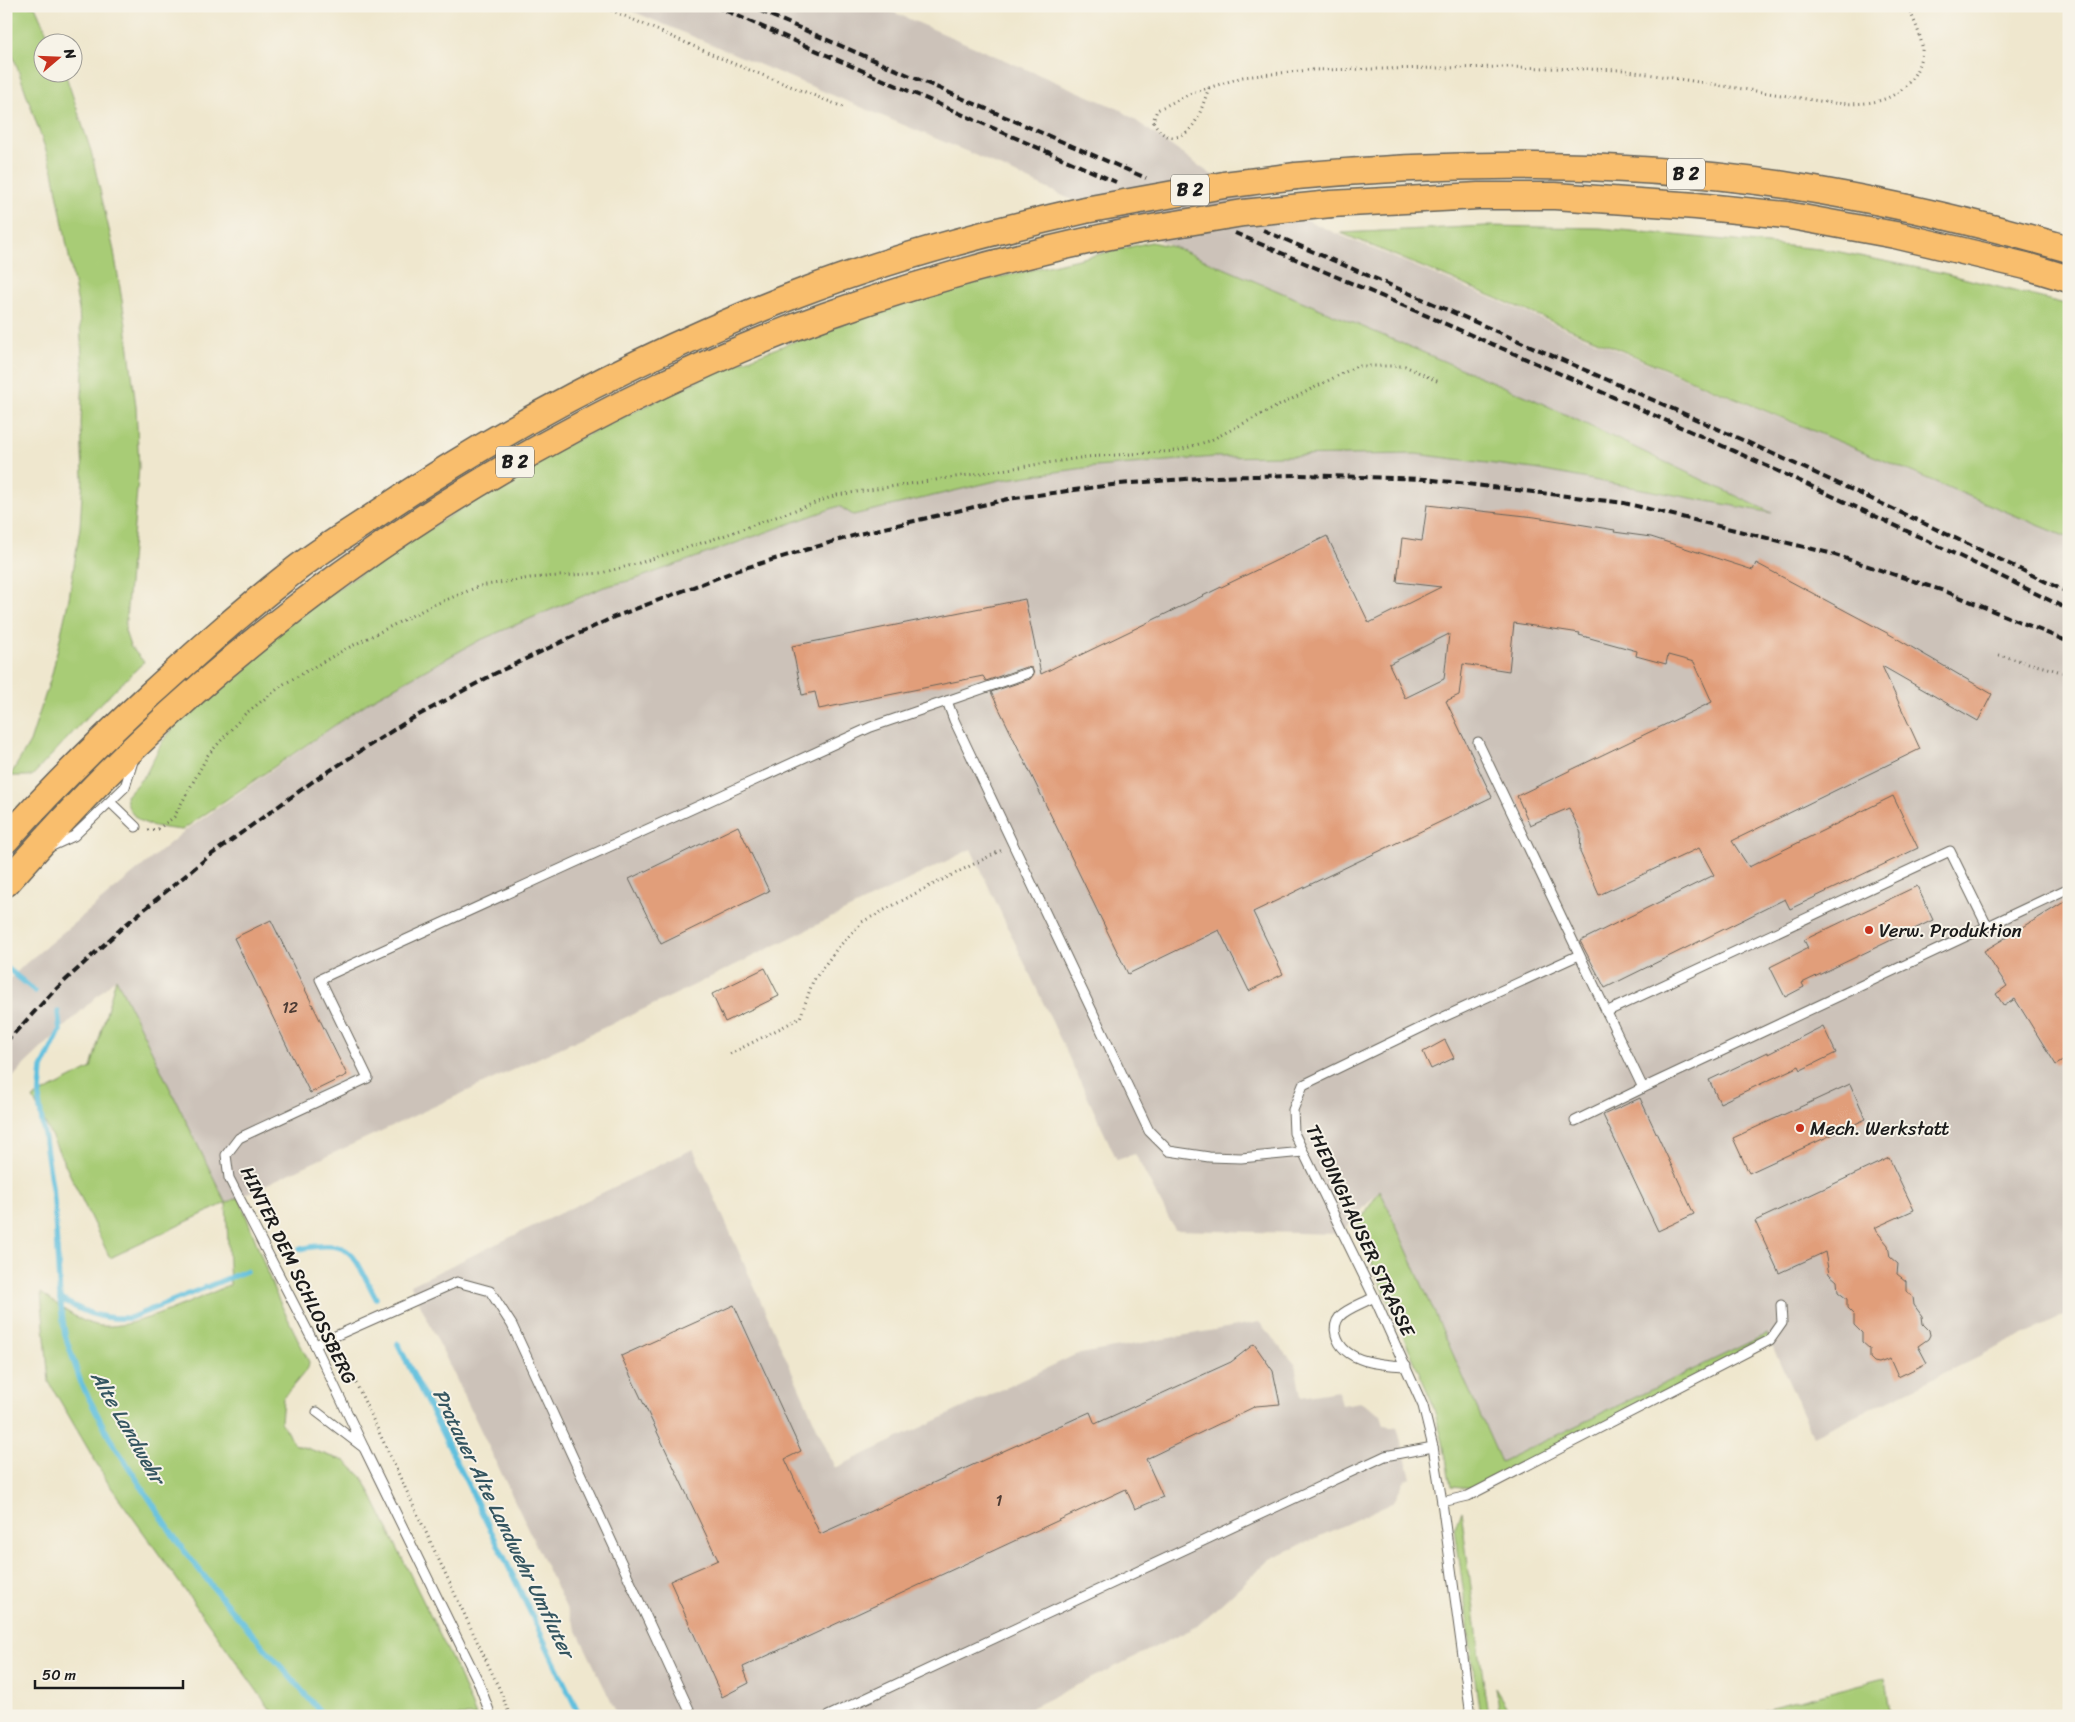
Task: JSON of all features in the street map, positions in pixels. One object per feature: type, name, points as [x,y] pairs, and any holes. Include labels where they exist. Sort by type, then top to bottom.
[{"type":"main road","name":"B 2","points":[[6,840],[65,777],[120,723],[186,662],[287,576],[434,476],[516,427],[600,382],[702,333],[800,293],[999,230],[1085,210],[1215,186],[1296,176],[1480,166],[1569,167],[1702,176],[1785,185],[1896,205],[2069,249]]},
{"type":"main road","name":"B 2","points":[[6,883],[81,800],[139,742],[252,643],[320,590],[392,538],[474,486],[603,413],[694,370],[824,316],[986,265],[1073,243],[1242,213],[1330,204],[1478,196],[1555,196],[1641,201],[1766,213],[1895,235],[2026,266],[2069,279]]},
{"type":"lane","points":[[1028,673],[947,701],[1012,845],[1149,1131],[1169,1152],[1208,1157],[1241,1158],[1304,1152]]},
{"type":"lane","name":"HINTER DEM SCHLOSSBERG","points":[[491,1716],[478,1681],[315,1345],[230,1178],[226,1155],[239,1138],[368,1078],[320,979],[871,726],[947,701]]},
{"type":"lane","points":[[31,855],[74,836],[125,787],[139,742]]},
{"type":"lane","points":[[1478,742],[1643,1088]]},
{"type":"lane","points":[[110,802],[136,827]]},
{"type":"lane","points":[[1606,1012],[1950,851],[1987,926]]},
{"type":"lane","points":[[1575,1121],[2069,888]]},
{"type":"lane","name":"THEDINGHAUSER STRASSE","points":[[1471,1716],[1442,1502],[1433,1447],[1423,1406],[1374,1297],[1294,1132],[1293,1110],[1304,1085],[1436,1020],[1579,955]]},
{"type":"lane","points":[[315,1345],[457,1282],[490,1291],[512,1326],[692,1716]]},
{"type":"lane","points":[[1374,1297],[1344,1313],[1339,1318],[1335,1333],[1338,1341],[1343,1348],[1365,1361],[1406,1366]]},
{"type":"lane","points":[[1442,1502],[1468,1496],[1770,1340],[1782,1324],[1781,1305]]},
{"type":"lane","name":"HINTER DEM SCHLOSSBERG","points":[[317,1412],[364,1448]]},
{"type":"lane","points":[[828,1716],[1385,1456],[1433,1447]]},
{"type":"path","points":[[602,6],[732,63],[843,107]]},
{"type":"path","points":[[1209,88],[1193,127],[1182,136],[1171,137],[1159,132],[1153,120],[1157,110],[1192,93],[1243,77],[1309,70],[1509,67],[1622,70],[1832,103],[1865,105],[1890,97],[1909,85],[1918,68],[1922,48],[1917,26],[1908,6]]},
{"type":"path","points":[[136,827],[147,830],[158,829],[174,817],[208,754],[245,714],[284,684],[431,606],[480,586],[530,578],[602,573],[720,537],[837,495],[1086,457],[1176,451],[1209,441],[1357,366],[1405,366],[1439,382]]},
{"type":"path","points":[[1999,655],[2069,674]]},
{"type":"path","points":[[730,1054],[800,1018],[813,981],[836,950],[862,922],[1012,845]]},
{"type":"path","points":[[315,1345],[346,1362],[480,1647],[510,1716]]},
{"type":"shaded area","points":[[620,6],[879,6],[1121,110],[1216,178],[1335,233],[2069,538],[2069,1313],[1813,1436],[1767,1334],[1501,1463],[1380,1190],[1340,1234],[1175,1230],[1135,1154],[1117,1160],[971,849],[672,996],[226,1203],[116,978],[25,1064],[6,1085],[6,983],[25,964],[182,833],[373,699],[478,641],[604,587],[636,579],[840,506],[853,514],[1000,480],[1084,468],[1215,457],[1416,454],[1534,469],[1769,512],[1533,399],[1174,247],[968,152]]},
{"type":"shaded area","points":[[693,1149],[835,1468],[1075,1355],[1259,1322],[1295,1364],[1301,1397],[1338,1391],[1342,1405],[1360,1402],[1381,1415],[1384,1424],[1392,1428],[1397,1427],[1411,1478],[1404,1481],[1394,1502],[1270,1559],[1196,1627],[1014,1716],[618,1716],[411,1285]]},
{"type":"green space","points":[[6,6],[35,6],[47,32],[32,32],[32,82],[68,82],[91,151],[114,251],[126,325],[136,407],[139,467],[125,631],[130,646],[144,662],[93,711],[32,776],[10,776],[30,742],[52,674],[69,598],[80,527],[83,478],[81,424],[83,371],[79,310],[53,171],[6,35]]},
{"type":"green space","points":[[1486,226],[1600,228],[1830,250],[1943,273],[2069,305],[2069,538],[1341,233]]},
{"type":"green space","points":[[1151,242],[1174,247],[1533,399],[1772,513],[1534,469],[1416,454],[1215,457],[1084,468],[1000,480],[853,515],[839,506],[636,579],[604,587],[478,641],[373,699],[182,830],[146,824],[133,814],[128,806],[126,796],[146,774],[162,742],[207,688],[311,606],[536,460],[715,372],[813,334],[936,292]]},
{"type":"green space","points":[[116,978],[226,1203],[110,1258],[33,1098],[91,1068]]},
{"type":"green space","points":[[1380,1190],[1501,1462],[1767,1334],[1769,1340],[1474,1489],[1451,1487],[1443,1442],[1432,1402],[1356,1227]]},
{"type":"green space","points":[[239,1197],[274,1290],[309,1362],[308,1368],[283,1398],[281,1422],[294,1444],[345,1461],[363,1478],[455,1666],[476,1716],[275,1716],[108,1483],[49,1382],[41,1293],[86,1322],[102,1326],[116,1326],[166,1312],[230,1285],[226,1203]]},
{"type":"green space","points":[[1461,1511],[1488,1716],[1480,1716],[1455,1528]]},
{"type":"green space","points":[[1885,1678],[1891,1716],[1747,1716],[1772,1707]]},
{"type":"green space","points":[[1495,1688],[1512,1716],[1499,1716]]},
{"type":"building","points":[[1427,505],[1535,517],[1615,530],[1614,532],[1651,537],[1753,570],[1756,563],[1889,634],[1992,694],[1978,721],[1882,666],[1920,749],[1732,841],[1749,867],[1893,796],[1918,848],[1790,909],[1785,899],[1605,988],[1580,941],[1714,875],[1699,848],[1599,895],[1580,852],[1581,833],[1569,808],[1530,825],[1517,796],[1712,702],[1694,662],[1668,655],[1666,664],[1636,656],[1637,651],[1579,635],[1580,633],[1514,623],[1509,671],[1463,664],[1459,695],[1446,701],[1492,797],[1253,912],[1283,974],[1249,991],[1219,930],[1128,974],[991,692],[1030,679],[1034,674],[1032,668],[1026,667],[986,681],[983,676],[819,709],[815,692],[802,695],[792,646],[1025,599],[1041,674],[1327,536],[1369,623],[1441,587],[1397,582],[1402,538],[1422,541]],"holes":[[[1449,634],[1444,679],[1405,698],[1389,664]]]},
{"type":"building","points":[[738,826],[769,891],[661,944],[629,879]]},
{"type":"building","name":"Verw. Produktion","points":[[1917,886],[1933,920],[1802,983],[1804,987],[1785,997],[1770,967],[1808,948],[1804,940]]},
{"type":"building","points":[[2069,899],[2069,1057],[2056,1065],[2015,999],[2004,1006],[1996,994],[2007,986],[1984,951]]},
{"type":"building","points":[[271,920],[347,1075],[310,1093],[234,938]]},
{"type":"building","points":[[765,968],[779,996],[725,1022],[712,994]]},
{"type":"building","points":[[1823,1026],[1836,1053],[1801,1070],[1799,1066],[1720,1103],[1709,1080],[1768,1052],[1768,1054]]},
{"type":"building","points":[[1445,1040],[1454,1058],[1431,1069],[1423,1052]]},
{"type":"building","name":"Mech. Werkstatt","points":[[1850,1084],[1866,1119],[1749,1173],[1733,1138]]},
{"type":"building","points":[[1640,1098],[1694,1214],[1658,1231],[1603,1115]]},
{"type":"building","points":[[1889,1158],[1914,1210],[1874,1228],[1888,1245],[1890,1257],[1898,1264],[1897,1274],[1906,1281],[1906,1291],[1913,1297],[1914,1305],[1922,1316],[1923,1324],[1929,1330],[1930,1335],[1928,1339],[1918,1346],[1927,1363],[1898,1377],[1890,1359],[1879,1363],[1874,1362],[1870,1358],[1870,1349],[1862,1342],[1862,1333],[1854,1325],[1854,1315],[1847,1308],[1847,1299],[1838,1292],[1837,1281],[1829,1274],[1825,1252],[1779,1273],[1755,1221]]},
{"type":"building","points":[[734,1305],[801,1451],[785,1459],[820,1534],[1090,1412],[1095,1424],[1231,1362],[1254,1344],[1273,1371],[1280,1404],[1256,1406],[1146,1459],[1163,1497],[1135,1509],[1126,1489],[743,1667],[749,1683],[722,1697],[670,1581],[718,1560],[621,1356]]},
{"type":"waterway","name":"Alte Landwehr","points":[[6,967],[35,991]]},
{"type":"waterway","name":"Alte Landwehr","points":[[58,1012],[60,1031],[42,1068],[39,1102],[54,1200],[60,1299],[65,1335],[81,1383],[109,1437],[179,1544],[223,1600],[324,1716]]},
{"type":"waterway","name":"Pratauer Alte Landwehr Umfluter","points":[[300,1249],[331,1246],[342,1248],[350,1253],[376,1298]]},
{"type":"waterway","name":"Pratauer Alte Landwehr Umfluter","points":[[60,1299],[93,1314],[130,1318],[246,1271]]},
{"type":"waterway","name":"Pratauer Alte Landwehr Umfluter","points":[[398,1344],[503,1555],[580,1716]]},
{"type":"railway","points":[[715,6],[1116,182]]},
{"type":"railway","points":[[749,6],[1146,178]]},
{"type":"railway","points":[[1263,230],[1769,452],[2069,593]]},
{"type":"railway","points":[[1235,233],[1550,369],[1759,462],[1966,559],[2069,610]]},
{"type":"railway","points":[[6,1042],[54,991],[124,926],[208,857],[312,782],[406,722],[494,674],[614,617],[738,570],[859,534],[1008,499],[1119,484],[1212,477],[1300,475],[1426,479],[1624,503],[1829,553],[1947,592],[2069,642]]},
{"type":"place","name":"Verw. Produktion","points":[[1869,930]]},
{"type":"place","name":"Mech. Werkstatt","points":[[1800,1128]]}]
